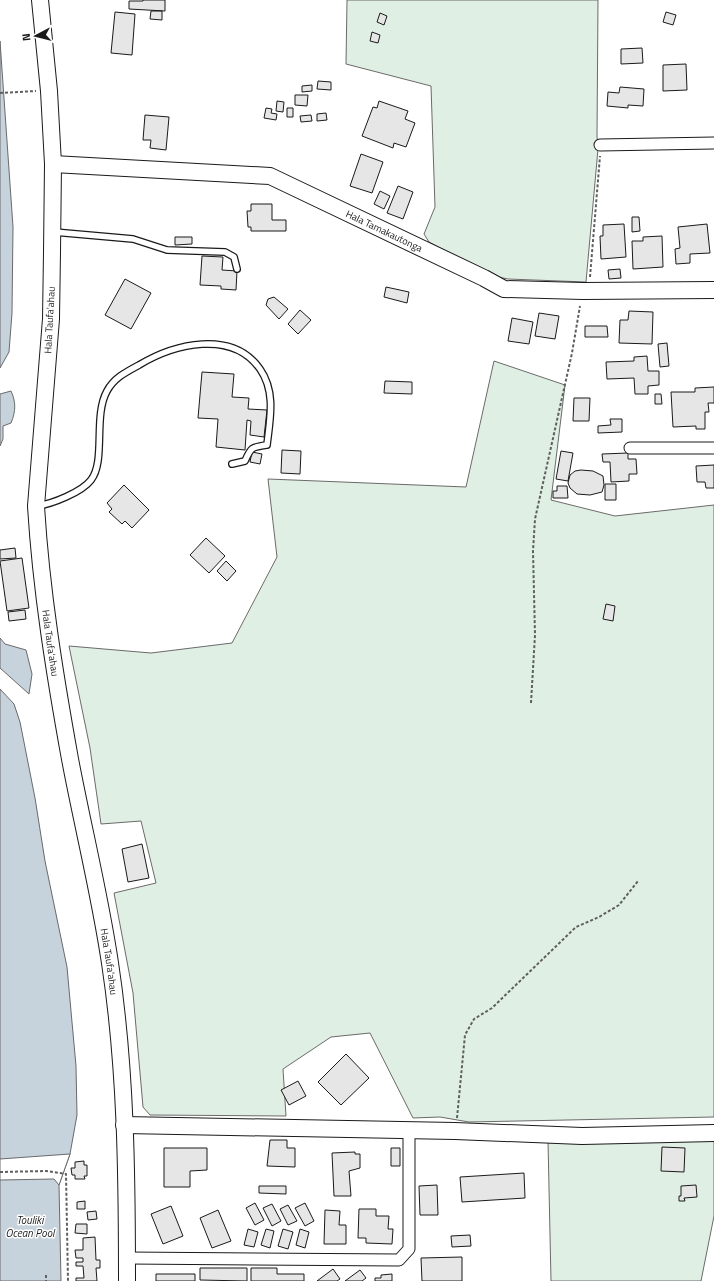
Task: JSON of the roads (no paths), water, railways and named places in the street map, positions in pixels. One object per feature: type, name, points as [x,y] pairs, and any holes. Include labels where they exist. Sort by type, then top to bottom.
[{"type":"street","name":"Hala Taufa'ahau","points":[[40,0],[49,91],[53,164],[51,319],[36,506],[42,584],[70,759],[99,897],[111,964],[120,1038],[124,1125],[127,1258],[126,1281]]},
{"type":"street","points":[[600,144],[714,143]]},
{"type":"street","name":"Hala Tamakautonga","points":[[53,164],[270,176],[484,278],[504,289],[583,291],[714,290]]},
{"type":"street","points":[[630,448],[714,448]]},
{"type":"street","points":[[124,1125],[455,1131],[582,1136],[714,1133]]},
{"type":"street","points":[[127,1258],[399,1260],[409,1249],[409,1131]]},
{"type":"lane","points":[[52,232],[133,239],[167,250],[226,252],[234,257],[237,269]]},
{"type":"lane","points":[[36,506],[50,504],[85,486],[91,480],[98,465],[100,412],[106,392],[116,378],[157,354],[180,347],[203,343],[224,346],[242,351],[253,359],[266,382],[272,407],[267,445],[255,446],[250,450],[245,461],[232,464]]},
{"type":"water","points":[[0,41],[13,227],[12,313],[9,352],[0,368]]},
{"type":"water","points":[[11,391],[15,403],[14,414],[11,423],[3,426],[3,439],[0,446],[0,394]]},
{"type":"water","points":[[0,638],[5,644],[26,650],[32,674],[29,694],[0,668]]},
{"type":"water","name":"Touliki Ocean Pool","points":[[0,689],[14,704],[20,722],[35,798],[45,861],[67,967],[76,1066],[77,1115],[70,1154],[59,1185],[61,1281],[0,1281]]}]
